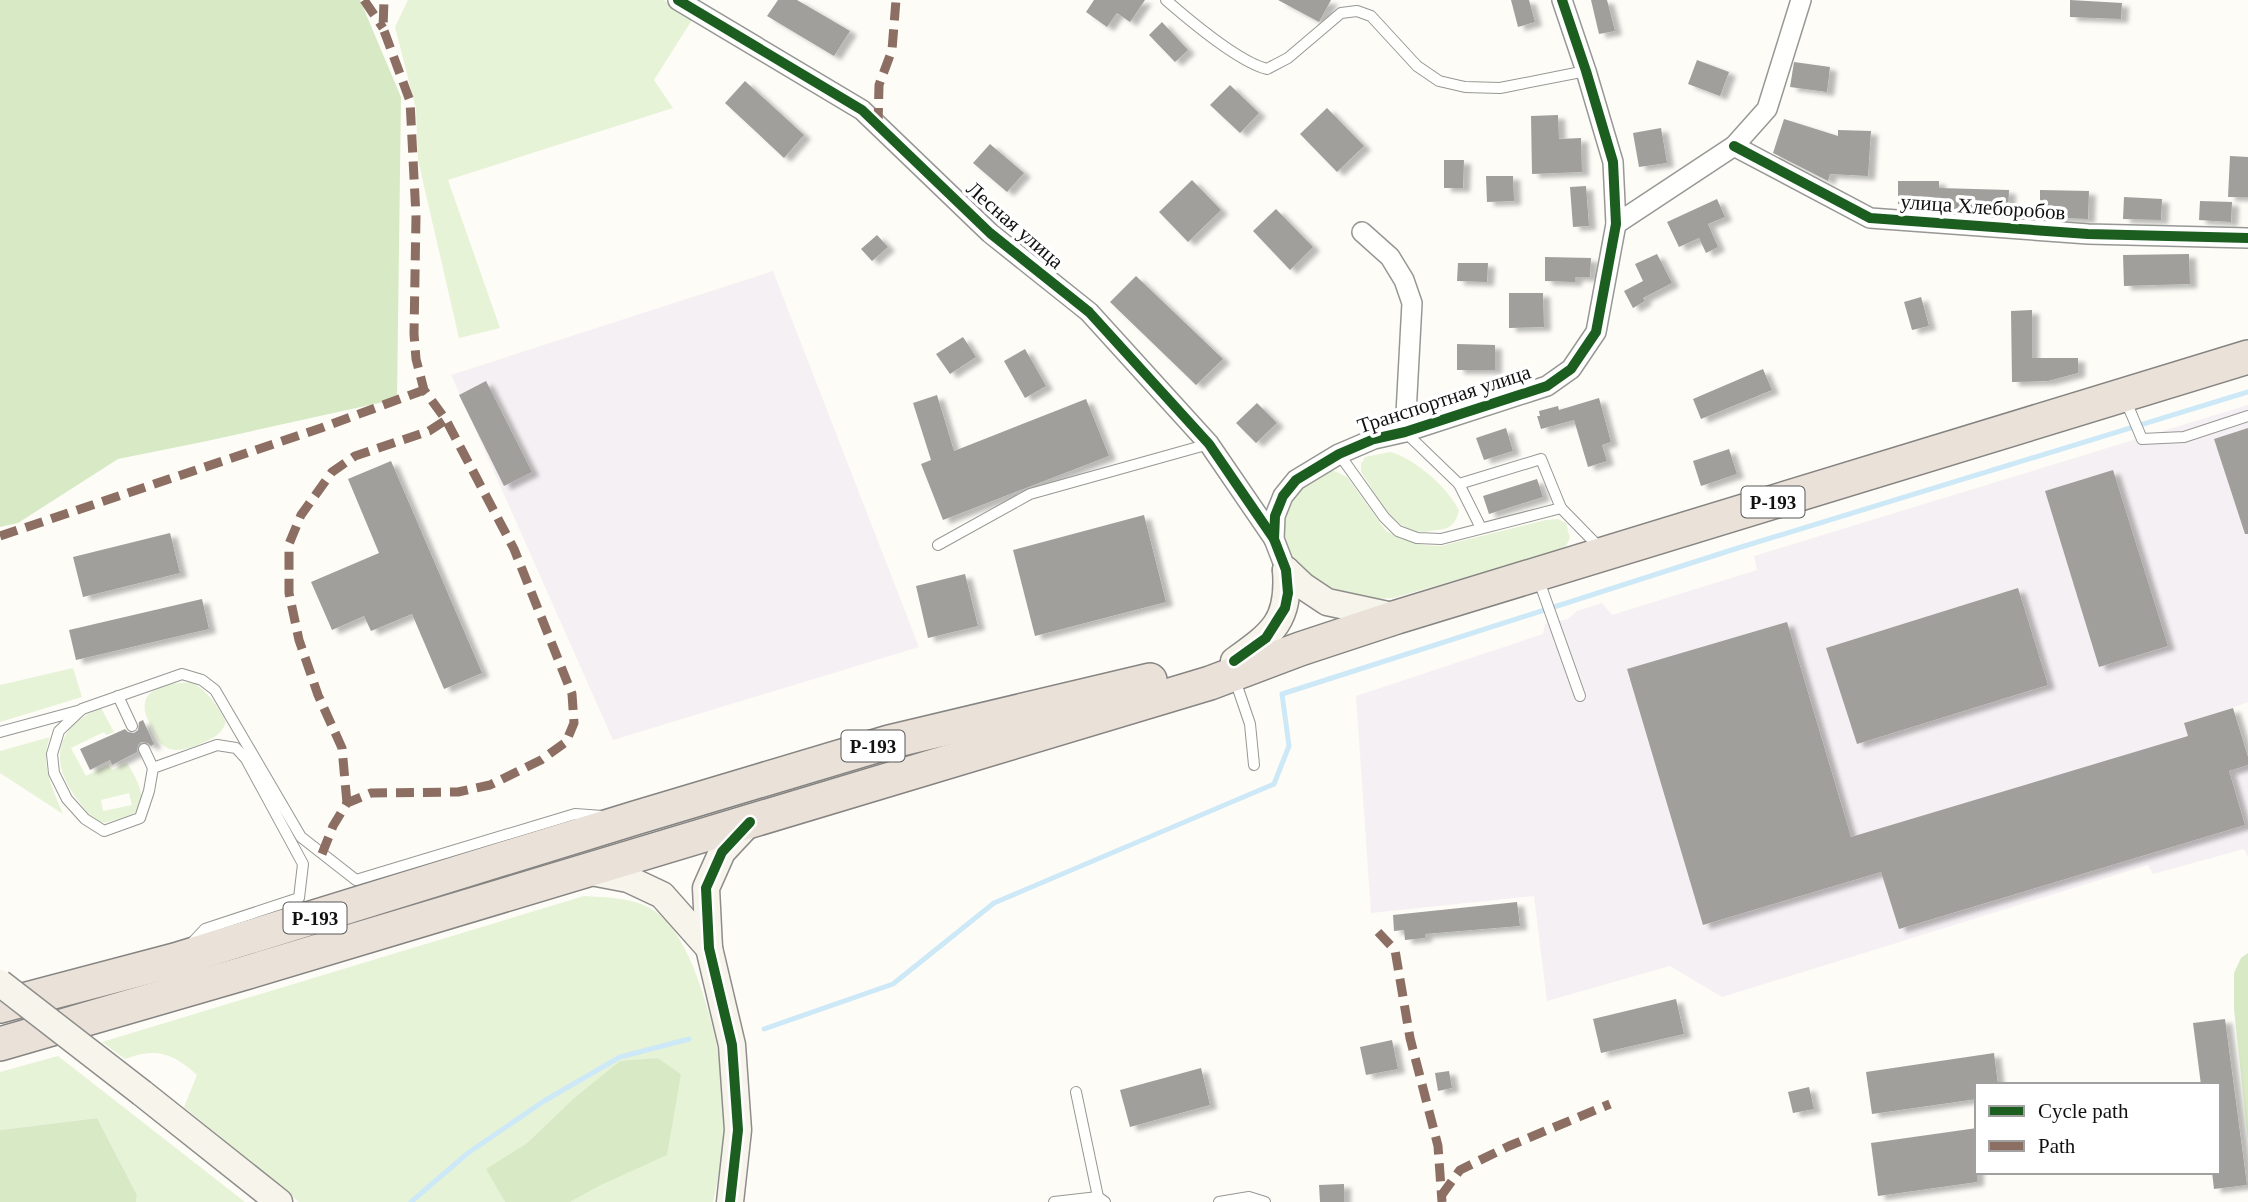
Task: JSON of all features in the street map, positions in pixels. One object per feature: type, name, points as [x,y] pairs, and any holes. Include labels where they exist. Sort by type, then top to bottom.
[{"type":"highway","name":"Р-193","points":[[0,1006],[175,960],[889,742],[1234,668],[1300,649],[2248,357]]},
{"type":"highway","name":"Р-193","points":[[0,1044],[1184,691],[1234,668]]},
{"type":"street","name":"Лесная улица","points":[[678,0],[862,110],[990,233],[1090,312],[1209,444],[1274,539]]},
{"type":"street","name":"Транспортная улица","points":[[1274,539],[1275,516],[1283,496],[1296,480],[1339,454],[1374,439],[1405,432],[1547,386],[1571,369],[1596,332],[1616,223],[1613,162],[1562,0]]},
{"type":"street","points":[[1616,223],[1734,146],[1767,109],[1801,0]]},
{"type":"street","name":"улица Хлеборобов","points":[[1734,146],[1870,218],[2088,234],[2248,238]]},
{"type":"street","points":[[1362,232],[1390,257],[1404,280],[1412,303],[1405,432]]},
{"type":"street","points":[[1234,668],[1265,638],[1284,608],[1288,593],[1286,570],[1274,539]]},
{"type":"street","points":[[1286,570],[1303,586],[1327,602],[1397,617]]},
{"type":"street","points":[[730,1202],[738,1130],[737,1106],[732,1045],[709,948],[706,888],[722,852],[750,822]]},
{"type":"street","points":[[584,871],[628,879],[662,895],[709,948]]},
{"type":"street","points":[[0,983],[279,1202]]},
{"type":"lane","points":[[1166,0],[1254,65],[1267,69],[1288,58],[1341,13],[1357,11],[1371,16],[1416,66],[1439,81],[1465,87],[1500,88],[1586,71]]},
{"type":"lane","points":[[2123,396],[2142,439],[2184,437],[2248,416]]},
{"type":"lane","points":[[1405,432],[1459,484],[1481,528]]},
{"type":"lane","points":[[938,545],[1030,494],[1209,444]]},
{"type":"lane","points":[[1339,454],[1384,517],[1398,531],[1417,538],[1441,539],[1561,508]]},
{"type":"lane","points":[[1459,484],[1541,459],[1561,508],[1605,553]]},
{"type":"lane","points":[[1537,574],[1580,696]]},
{"type":"lane","points":[[1234,668],[1250,724],[1254,765]]},
{"type":"lane","points":[[0,732],[82,709],[182,674],[202,680],[215,690],[301,837],[356,880],[575,814],[635,818]]},
{"type":"lane","points":[[118,696],[132,726]]},
{"type":"lane","points":[[82,709],[59,731],[52,754],[54,773],[67,799],[85,819],[104,831],[140,818],[153,768],[144,749]]},
{"type":"lane","points":[[153,768],[217,745],[236,748],[246,760],[303,864],[299,898],[205,929],[175,960]]},
{"type":"lane","points":[[1054,1202],[1101,1199],[1076,1092]]},
{"type":"lane","points":[[1219,1202],[1249,1197],[1265,1202]]},
{"type":"shaded area","points":[[773,271],[919,647],[613,740],[451,375]]},
{"type":"shaded area","points":[[2248,405],[2248,702],[2230,709],[2248,763],[2248,857],[2244,849],[2153,874],[2148,865],[1722,997],[1670,966],[1547,1001],[1534,896],[1371,913],[1356,696],[1543,634],[1545,624],[1568,619],[1577,611],[1602,603],[1612,615],[1757,570],[1754,556]]},
{"type":"green space","points":[[0,0],[360,0],[401,97],[397,399],[118,459],[18,523],[0,527]]},
{"type":"green space","points":[[408,0],[664,0],[692,20],[654,80],[673,108],[448,180],[500,328],[459,338],[418,160],[416,109],[395,27]]},
{"type":"green space","points":[[1390,452],[1420,467],[1447,493],[1459,511],[1452,525],[1418,532],[1406,528],[1391,515],[1361,472],[1365,457]]},
{"type":"green space","points":[[1321,471],[1335,471],[1347,477],[1386,531],[1422,545],[1441,546],[1558,519],[1566,523],[1570,538],[1566,546],[1555,552],[1393,598],[1364,600],[1337,594],[1298,571],[1283,540],[1287,509],[1298,489]]},
{"type":"green space","points":[[73,668],[82,697],[0,722],[0,685]]},
{"type":"green space","points":[[191,682],[211,699],[226,722],[219,733],[210,739],[186,749],[170,749],[161,744],[155,735],[145,703],[151,692],[157,689]]},
{"type":"green space","points":[[101,708],[114,732],[106,735],[104,732],[71,748],[86,776],[108,765],[112,770],[127,763],[140,789],[141,803],[138,809],[132,814],[105,823],[92,817],[86,810],[68,785],[62,771],[61,746],[74,724]],"holes":[[[129,793],[132,805],[103,811],[101,800]]]},
{"type":"green space","points":[[50,737],[47,766],[63,814],[0,773],[0,751]]},
{"type":"green space","points":[[584,896],[622,899],[649,907],[671,927],[692,965],[709,1013],[721,1067],[723,1145],[713,1202],[570,1202],[603,1184],[681,1074],[658,1058],[620,1062],[574,1098],[527,1143],[487,1169],[505,1202],[299,1202],[184,1107],[197,1075],[164,1054],[146,1053],[125,1059],[102,1042]]},
{"type":"green space","points":[[2248,953],[2248,1140],[2234,1009],[2234,973],[2241,958]]},
{"type":"green space","points":[[58,1056],[245,1202],[136,1202],[137,1195],[97,1118],[0,1130],[0,1072]]},
{"type":"green space","points":[[658,1058],[681,1074],[667,1155],[570,1202],[505,1202],[486,1169],[527,1143],[574,1098],[620,1061]]},
{"type":"green space","points":[[97,1118],[137,1195],[136,1202],[0,1202],[0,1130]]},
{"type":"building","points":[[778,0],[797,0],[850,31],[834,56],[767,16]]},
{"type":"building","points":[[1094,0],[1145,0],[1130,22],[1117,13],[1107,27],[1086,12]]},
{"type":"building","points":[[1278,0],[1331,0],[1319,22]]},
{"type":"building","points":[[1511,0],[1529,0],[1535,22],[1518,27]]},
{"type":"building","points":[[1591,0],[1607,0],[1615,31],[1599,34]]},
{"type":"building","points":[[2070,0],[2122,3],[2121,19],[2070,17]]},
{"type":"building","points":[[1162,22],[1188,50],[1175,62],[1149,35]]},
{"type":"building","points":[[1697,60],[1729,72],[1720,96],[1688,84]]},
{"type":"building","points":[[1794,62],[1830,67],[1827,92],[1790,87]]},
{"type":"building","points":[[745,81],[804,135],[784,158],[725,103]]},
{"type":"building","points":[[1230,85],[1259,113],[1240,133],[1210,105]]},
{"type":"building","points":[[1327,108],[1364,146],[1337,172],[1300,134]]},
{"type":"building","points":[[1558,115],[1559,139],[1581,138],[1582,172],[1532,174],[1531,116]]},
{"type":"building","points":[[1784,119],[1838,136],[1838,130],[1871,131],[1868,176],[1830,174],[1828,181],[1773,153]]},
{"type":"building","points":[[1661,128],[1667,163],[1639,167],[1633,133]]},
{"type":"building","points":[[990,144],[1024,173],[1007,192],[973,163]]},
{"type":"building","points":[[2230,156],[2248,157],[2248,197],[2228,197]]},
{"type":"building","points":[[1444,160],[1464,160],[1463,188],[1444,188]]},
{"type":"building","points":[[1486,176],[1513,176],[1514,201],[1487,202]]},
{"type":"building","points":[[1192,180],[1221,210],[1188,242],[1159,212]]},
{"type":"building","points":[[1898,181],[1939,181],[1939,188],[2009,190],[2008,211],[1963,209],[1963,213],[1943,211],[1943,205],[1898,204]]},
{"type":"building","points":[[1586,186],[1589,226],[1573,227],[1570,187]]},
{"type":"building","points":[[2040,190],[2089,191],[2088,219],[2040,217]]},
{"type":"building","points":[[2124,197],[2162,199],[2161,220],[2123,219]]},
{"type":"building","points":[[1717,199],[1725,217],[1708,224],[1718,247],[1706,253],[1699,238],[1679,247],[1667,222]]},
{"type":"building","points":[[2200,201],[2232,202],[2231,222],[2199,220]]},
{"type":"building","points":[[1276,209],[1313,247],[1290,270],[1253,231]]},
{"type":"building","points":[[877,235],[888,247],[872,261],[861,249]]},
{"type":"building","points":[[1657,254],[1672,283],[1643,298],[1645,301],[1633,308],[1624,291],[1643,281],[1635,264]]},
{"type":"building","points":[[2189,254],[2190,284],[2124,286],[2123,255]]},
{"type":"building","points":[[1545,257],[1591,258],[1590,277],[1575,277],[1575,282],[1545,281]]},
{"type":"building","points":[[1458,263],[1488,263],[1487,282],[1457,281]]},
{"type":"building","points":[[1136,276],[1223,359],[1196,385],[1110,302]]},
{"type":"building","points":[[1509,293],[1543,293],[1544,327],[1509,328]]},
{"type":"building","points":[[1921,297],[1929,326],[1912,330],[1904,302]]},
{"type":"building","points":[[2032,310],[2032,358],[2078,358],[2078,373],[2048,381],[2012,382],[2011,311]]},
{"type":"building","points":[[963,337],[976,357],[950,374],[936,354]]},
{"type":"building","points":[[1457,344],[1495,345],[1495,370],[1457,370]]},
{"type":"building","points":[[1025,349],[1046,386],[1025,398],[1004,361]]},
{"type":"building","points":[[1763,369],[1772,390],[1701,419],[1693,399]]},
{"type":"building","points":[[486,381],[532,472],[504,486],[459,395]]},
{"type":"building","points":[[937,395],[954,451],[1086,399],[1109,456],[943,520],[921,464],[931,460],[913,403]]},
{"type":"building","points":[[1599,398],[1611,442],[1602,445],[1607,461],[1588,467],[1574,420],[1541,429],[1537,416],[1540,416],[1539,411],[1558,406],[1559,410]]},
{"type":"building","points":[[1257,403],[1277,423],[1256,443],[1236,423]]},
{"type":"building","points":[[1506,428],[1513,451],[1484,460],[1476,438]]},
{"type":"building","points":[[2248,428],[2248,534],[2245,534],[2214,439]]},
{"type":"building","points":[[1729,449],[1737,474],[1701,486],[1693,461]]},
{"type":"building","points":[[391,461],[482,673],[444,689],[412,614],[371,631],[364,616],[332,630],[311,582],[379,553],[348,479]]},
{"type":"building","points":[[2113,470],[2168,646],[2099,667],[2045,491]]},
{"type":"building","points":[[1537,479],[1543,497],[1489,514],[1483,496]]},
{"type":"building","points":[[1144,515],[1166,602],[1035,636],[1013,550]]},
{"type":"building","points":[[170,533],[180,573],[83,597],[73,557]]},
{"type":"building","points":[[965,574],[978,626],[928,638],[916,586]]},
{"type":"building","points":[[2018,588],[2048,685],[1857,744],[1826,648]]},
{"type":"building","points":[[202,599],[209,629],[76,660],[69,630]]},
{"type":"building","points":[[1787,622],[1851,837],[2188,736],[2184,723],[2233,708],[2248,765],[2229,771],[2245,825],[1899,929],[1881,872],[1703,925],[1627,669]]},
{"type":"building","points":[[143,720],[154,744],[151,746],[141,742],[137,752],[112,765],[110,760],[90,770],[80,749],[125,729],[134,733],[138,730],[139,722]]},
{"type":"building","points":[[1517,902],[1520,926],[1425,934],[1425,938],[1405,940],[1404,930],[1394,931],[1393,915]]},
{"type":"building","points":[[1676,999],[1684,1034],[1601,1053],[1593,1019]]},
{"type":"building","points":[[2225,1019],[2247,1185],[2214,1189],[2212,1174],[2220,1174],[2220,1083],[2201,1083],[2193,1023]]},
{"type":"building","points":[[1392,1040],[1398,1069],[1366,1075],[1360,1047]]},
{"type":"building","points":[[1994,1053],[1998,1083],[1975,1083],[1975,1099],[1872,1114],[1866,1072]]},
{"type":"building","points":[[1201,1068],[1210,1105],[1130,1127],[1120,1090]]},
{"type":"building","points":[[1449,1071],[1452,1088],[1438,1091],[1435,1073]]},
{"type":"building","points":[[1809,1087],[1814,1109],[1793,1113],[1788,1092]]},
{"type":"building","points":[[1975,1128],[1977,1182],[1878,1196],[1871,1143]]},
{"type":"building","points":[[1344,1184],[1344,1202],[1320,1202],[1319,1185]]},
{"type":"waterway","points":[[764,1029],[893,984],[994,903],[1274,784],[1289,746],[1282,694],[1738,548],[2248,392]]},
{"type":"waterway","points":[[411,1202],[468,1153],[544,1101],[620,1057],[689,1039]]},
{"type":"marked path","points":[[364,0],[383,28]]},
{"type":"marked path","points":[[322,854],[333,826],[347,803],[371,793],[458,792],[490,785],[541,760],[566,742],[574,723],[572,694],[514,549],[446,420],[424,390],[416,359],[414,334],[416,216],[410,101],[383,28],[384,0]]},
{"type":"marked path","points":[[878,126],[879,85],[892,50],[896,0]]},
{"type":"marked path","points":[[0,536],[321,428],[424,390]]},
{"type":"marked path","points":[[347,803],[342,748],[318,695],[299,640],[289,593],[289,544],[301,515],[332,472],[355,456],[429,431],[446,420]]},
{"type":"marked path","points":[[1378,932],[1395,950],[1410,1038],[1438,1146],[1442,1202]]},
{"type":"marked path","points":[[1441,1196],[1460,1170],[1509,1146],[1610,1104]]},
{"type":"cycle path","points":[[678,0],[862,110],[990,233],[1089,312],[1209,444],[1274,539]]},
{"type":"cycle path","points":[[1234,661],[1266,638],[1285,608],[1288,593],[1286,570],[1274,539],[1275,516],[1283,496],[1296,480],[1339,454],[1374,439],[1405,432],[1547,386],[1571,369],[1596,332],[1616,224],[1613,162],[1562,0]]},
{"type":"cycle path","points":[[1734,146],[1870,218],[2088,234],[2248,238]]},
{"type":"cycle path","points":[[730,1202],[738,1130],[732,1045],[709,948],[706,888],[722,852],[750,822]]}]
